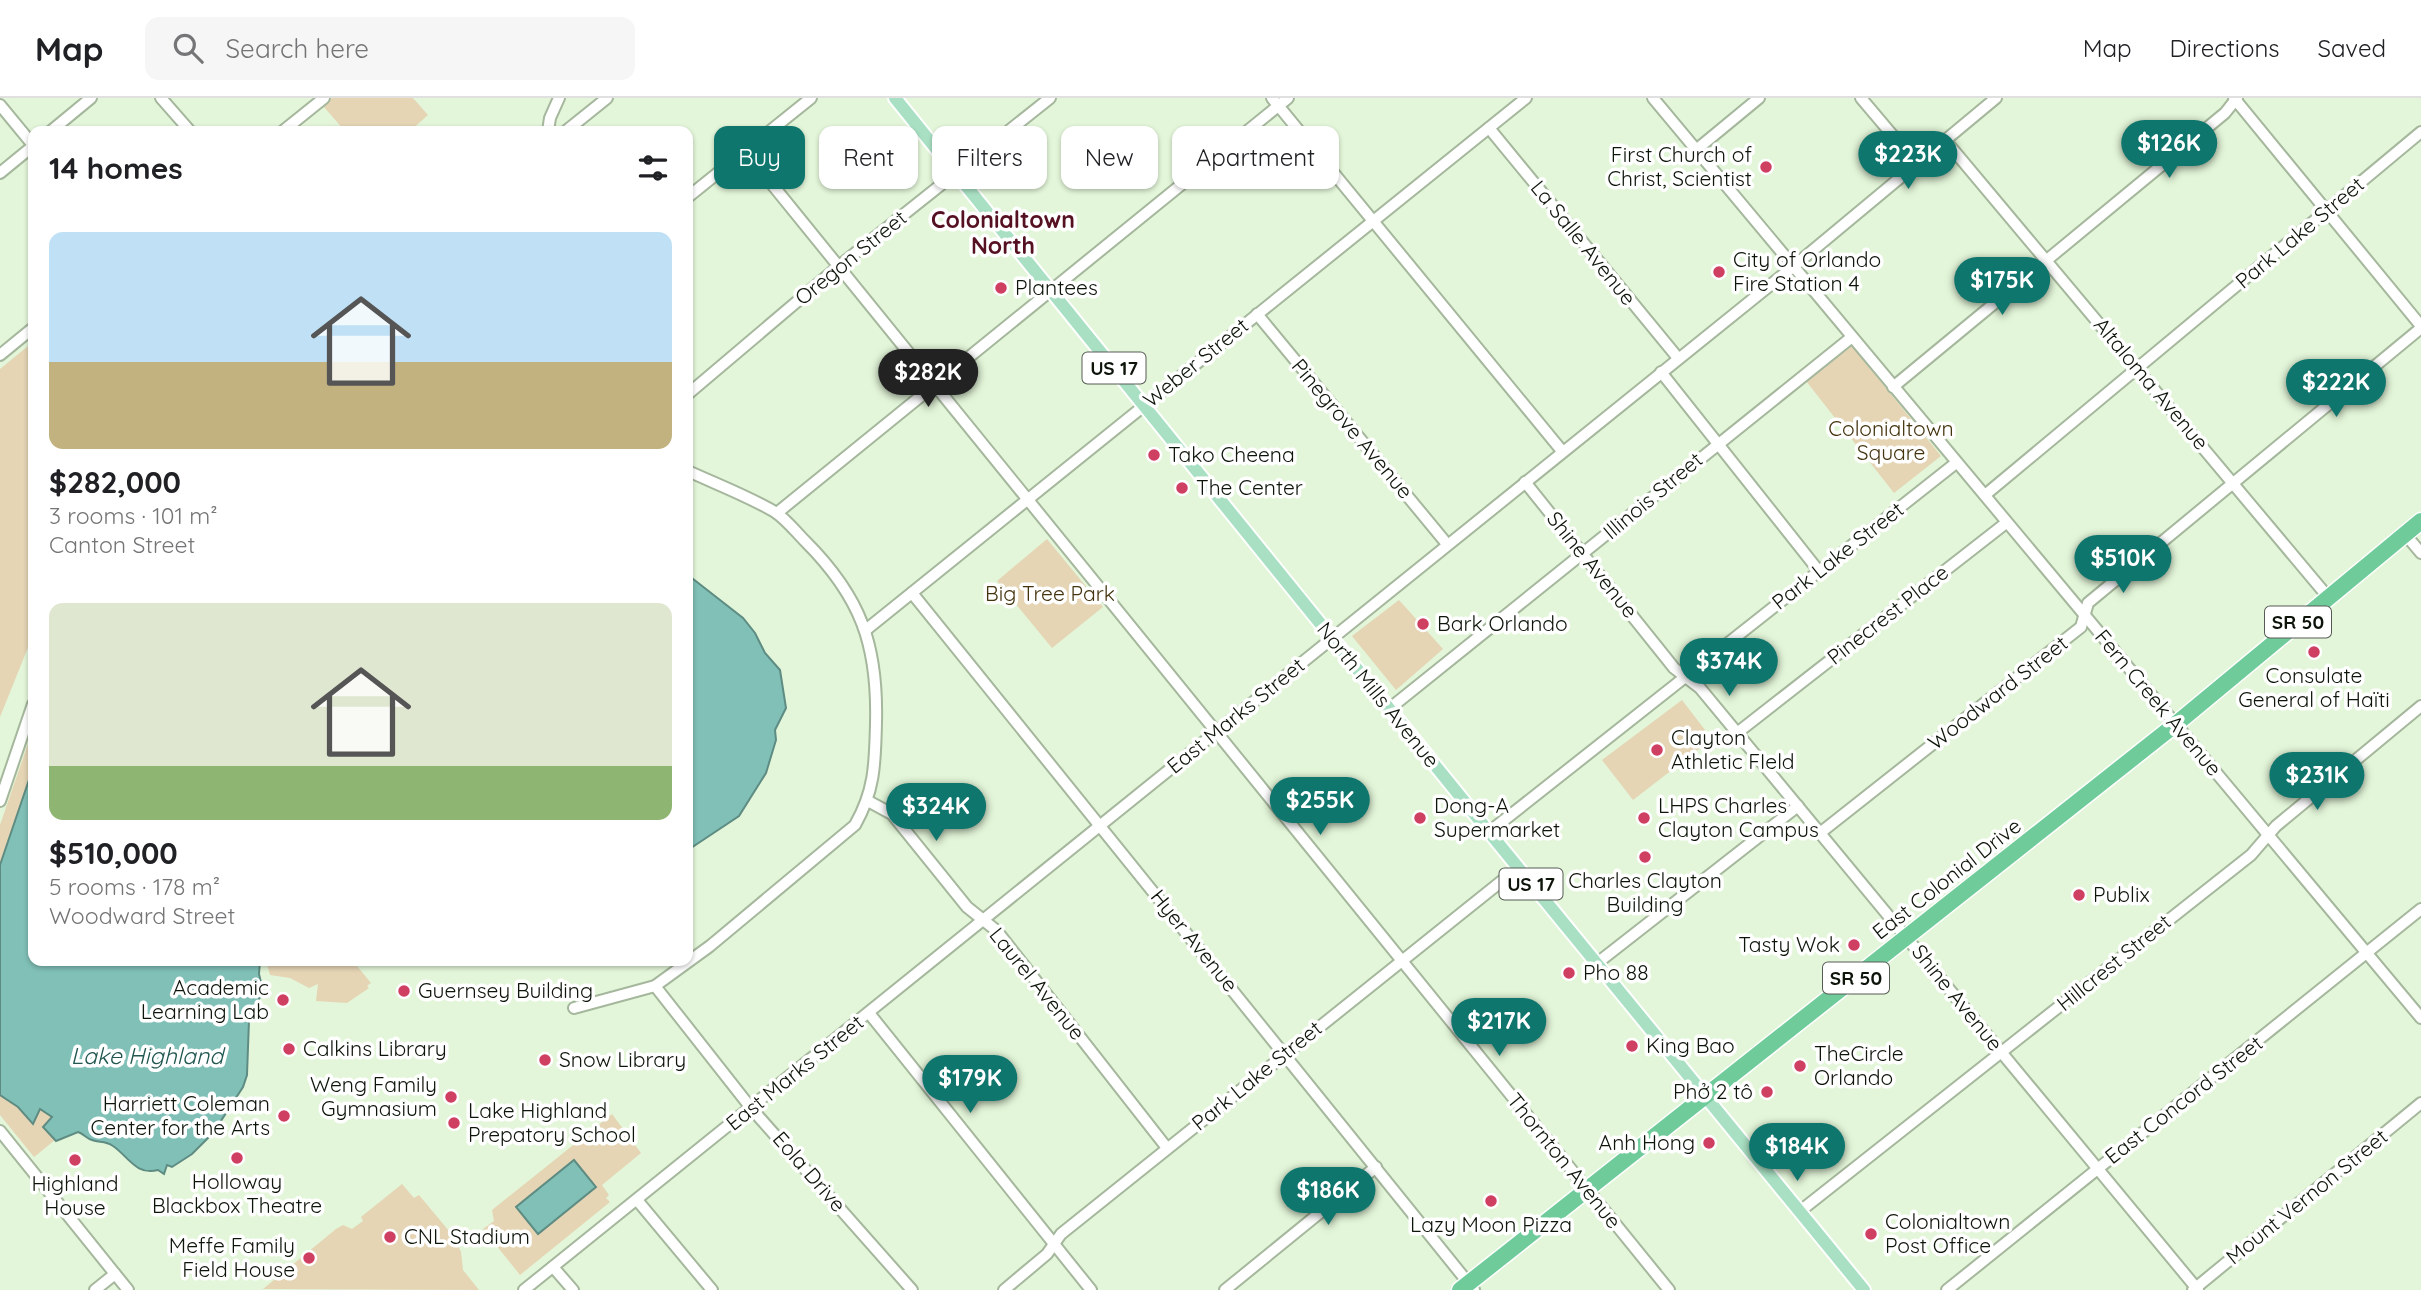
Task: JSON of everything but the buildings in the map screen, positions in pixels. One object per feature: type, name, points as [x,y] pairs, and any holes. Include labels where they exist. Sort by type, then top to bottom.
[{"type":"highway","name":"East Colonial Drive","points":[[1468,1288],[2176,724],[2421,522]]},
{"type":"main road","name":"North Mills Avenue","points":[[895,98],[932,143]]},
{"type":"main road","name":"North Mills Avenue","points":[[969,189],[1331,639],[1864,1290]]},
{"type":"street","points":[[57,126],[91,98]]},
{"type":"street","points":[[161,98],[186,126]]},
{"type":"street","points":[[289,126],[324,98]]},
{"type":"street","points":[[549,126],[559,98]]},
{"type":"street","points":[[572,126],[607,98]]},
{"type":"street","points":[[776,126],[811,98]]},
{"type":"street","name":"Oregon Street","points":[[1016,126],[1050,98]]},
{"type":"street","name":"Weber Street","points":[[867,629],[1526,98]]},
{"type":"street","name":"Fern Creek Avenue","points":[[1653,98],[2421,1018]]},
{"type":"street","points":[[1696,150],[1759,98]]},
{"type":"street","points":[[1861,98],[1916,163]]},
{"type":"street","name":"East Marks Street","points":[[524,1290],[1794,266],[1996,98]]},
{"type":"street","points":[[1893,387],[2225,113],[2236,99],[2421,327]]},
{"type":"street","points":[[777,513],[1279,101],[1372,222],[1562,451]]},
{"type":"street","points":[[0,105],[28,139]]},
{"type":"street","name":"La Salle Avenue","points":[[1489,128],[1678,358]]},
{"type":"street","name":"Park Lake Street","points":[[1985,495],[2421,132]]},
{"type":"street","name":"Altaloma Avenue","points":[[1945,140],[2328,597]]},
{"type":"street","points":[[0,173],[28,149]]},
{"type":"street","points":[[693,193],[714,176]]},
{"type":"street","name":"Thornton Avenue","points":[[776,189],[1669,1290]]},
{"type":"street","name":"Oregon Street","points":[[693,390],[839,267],[938,189]]},
{"type":"street","name":"Pinegrove Avenue","points":[[1257,314],[1447,544]]},
{"type":"street","name":"Woodward Street","points":[[1820,833],[2081,627],[2088,603],[2421,327]]},
{"type":"street","points":[[0,355],[28,332]]},
{"type":"street","name":"Illinois Street","points":[[1389,709],[1852,337]]},
{"type":"street","points":[[1661,372],[1818,570]]},
{"type":"street","name":"Park Lake Street","points":[[1489,832],[1956,463]]},
{"type":"street","points":[[693,473],[777,513],[838,579],[855,602],[867,629],[875,665],[876,694],[874,769],[868,801],[855,825],[693,958]]},
{"type":"street","name":"Shine Avenue","points":[[1525,482],[1674,668],[1700,688],[2196,1289]]},
{"type":"street","name":"Pinecrest Place","points":[[1737,733],[2006,523]]},
{"type":"street","points":[[2405,534],[2421,553]]},
{"type":"street","name":"Hyer Avenue","points":[[912,593],[1285,1053],[1468,1288]]},
{"type":"street","name":"Hillcrest Street","points":[[1799,1212],[2251,855],[2276,826],[2421,706]]},
{"type":"street","points":[[0,801],[28,719]]},
{"type":"street","name":"Laurel Avenue","points":[[868,801],[885,807],[892,814],[967,908],[997,931],[1167,1148]]},
{"type":"street","points":[[1596,964],[1798,806]]},
{"type":"street","name":"Park Lake Street","points":[[1004,1290],[1047,1254],[1061,1234],[1518,869]]},
{"type":"street","name":"East Concord Street","points":[[1947,1290],[2421,909]]},
{"type":"street","points":[[574,1008],[655,986],[682,966]]},
{"type":"street","name":"Eola Drive","points":[[655,986],[751,1108],[912,1290]]},
{"type":"street","points":[[869,1013],[1091,1290]]},
{"type":"street","name":"Mount Vernon Street","points":[[2196,1289],[2421,1103]]},
{"type":"street","points":[[0,1131],[128,1290]]},
{"type":"street","points":[[1225,1290],[1376,1167]]},
{"type":"street","points":[[637,1200],[712,1290]]},
{"type":"street","points":[[553,1267],[573,1290]]},
{"type":"street","points":[[95,1290],[115,1273]]},
{"type":"green space","points":[[332,98],[413,98],[428,115],[416,126],[341,126],[323,106]]},
{"type":"green space","points":[[28,346],[28,647],[0,717],[0,369]]},
{"type":"green space","name":"Colonialtown Square","points":[[1852,346],[1941,456],[1894,493],[1806,381]]},
{"type":"green space","name":"Big Tree Park","points":[[1047,539],[1103,607],[1052,648],[997,581]]},
{"type":"green space","points":[[1399,600],[1443,649],[1396,690],[1352,636]]},
{"type":"green space","name":"Clayton Athletic FIeld","points":[[1682,700],[1712,739],[1633,800],[1602,760]]},
{"type":"green space","points":[[28,744],[28,783],[0,865],[0,825]]},
{"type":"green space","points":[[267,966],[357,966],[371,983],[367,986],[369,988],[347,1003],[316,1001],[318,984],[309,988],[290,978],[270,975]]},
{"type":"green space","points":[[0,1095],[18,1106],[33,1123],[41,1109],[52,1117],[43,1127],[55,1140],[34,1157],[0,1115]]},
{"type":"green space","points":[[612,1114],[641,1153],[602,1185],[610,1202],[520,1275],[483,1229],[494,1221],[492,1210]]},
{"type":"green space","name":"CNL Stadium","points":[[402,1184],[414,1198],[419,1195],[454,1237],[461,1252],[463,1270],[479,1290],[263,1289],[336,1229],[343,1225],[352,1229],[363,1221],[361,1217]]},
{"type":"water","points":[[693,579],[743,618],[755,633],[765,653],[780,670],[786,708],[775,730],[776,740],[766,773],[739,816],[693,847]]},
{"type":"water","name":"Lake Highland","points":[[28,783],[28,966],[260,966],[263,991],[249,1020],[247,1075],[243,1087],[213,1133],[192,1154],[172,1167],[167,1165],[164,1174],[158,1170],[138,1168],[110,1144],[95,1141],[78,1132],[56,1141],[43,1127],[52,1117],[40,1109],[33,1124],[18,1107],[0,1095],[0,865]]},
{"type":"water","points":[[574,1160],[596,1187],[538,1234],[516,1207]]},
{"type":"place","name":"First Church of Christ, Scientist","points":[[1766,167]]},
{"type":"place","name":"City of Orlando Fire Station 4","points":[[1719,272]]},
{"type":"place","name":"Plantees","points":[[1001,288]]},
{"type":"place","name":"Tako Cheena","points":[[1154,455]]},
{"type":"place","name":"The Center","points":[[1182,488]]},
{"type":"place","name":"Bark Orlando","points":[[1423,624]]},
{"type":"place","name":"Consulate General of Haïti","points":[[2314,652]]},
{"type":"place","name":"Clayton Athletic FIeld","points":[[1657,750]]},
{"type":"place","name":"Dong-A Supermarket","points":[[1420,818]]},
{"type":"place","name":"LHPS Charles Clayton Campus","points":[[1644,818]]},
{"type":"place","name":"Charles Clayton Building","points":[[1645,857]]},
{"type":"place","name":"Publix","points":[[2079,895]]},
{"type":"place","name":"Tasty Wok","points":[[1854,945]]},
{"type":"place","name":"Pho 88","points":[[1569,973]]},
{"type":"place","name":"Guernsey Building","points":[[404,991]]},
{"type":"place","name":"Academic Learning Lab","points":[[283,1000]]},
{"type":"place","name":"King Bao","points":[[1632,1046]]},
{"type":"place","name":"Calkins Library","points":[[289,1049]]},
{"type":"place","name":"Snow Library","points":[[545,1060]]},
{"type":"place","name":"TheCircle Orlando","points":[[1800,1066]]},
{"type":"place","name":"Phở 2 tô","points":[[1767,1092]]},
{"type":"place","name":"Weng Family Gymnasium","points":[[451,1097]]},
{"type":"place","name":"Harriett Coleman Center for the Arts","points":[[284,1116]]},
{"type":"place","name":"Lake Highland Prepatory School","points":[[454,1123]]},
{"type":"place","name":"Anh Hong","points":[[1709,1143]]},
{"type":"place","name":"Holloway Blackbox Theatre","points":[[237,1158]]},
{"type":"place","name":"Highland House","points":[[75,1160]]},
{"type":"place","name":"Lazy Moon Pizza","points":[[1491,1201]]},
{"type":"place","name":"Colonialtown Post Office","points":[[1871,1234]]},
{"type":"place","name":"CNL Stadium","points":[[390,1237]]},
{"type":"place","name":"Meffe Family Field House","points":[[309,1258]]},
{"type":"district","name":"Colonialtown North","points":[[1003,233]]}]
